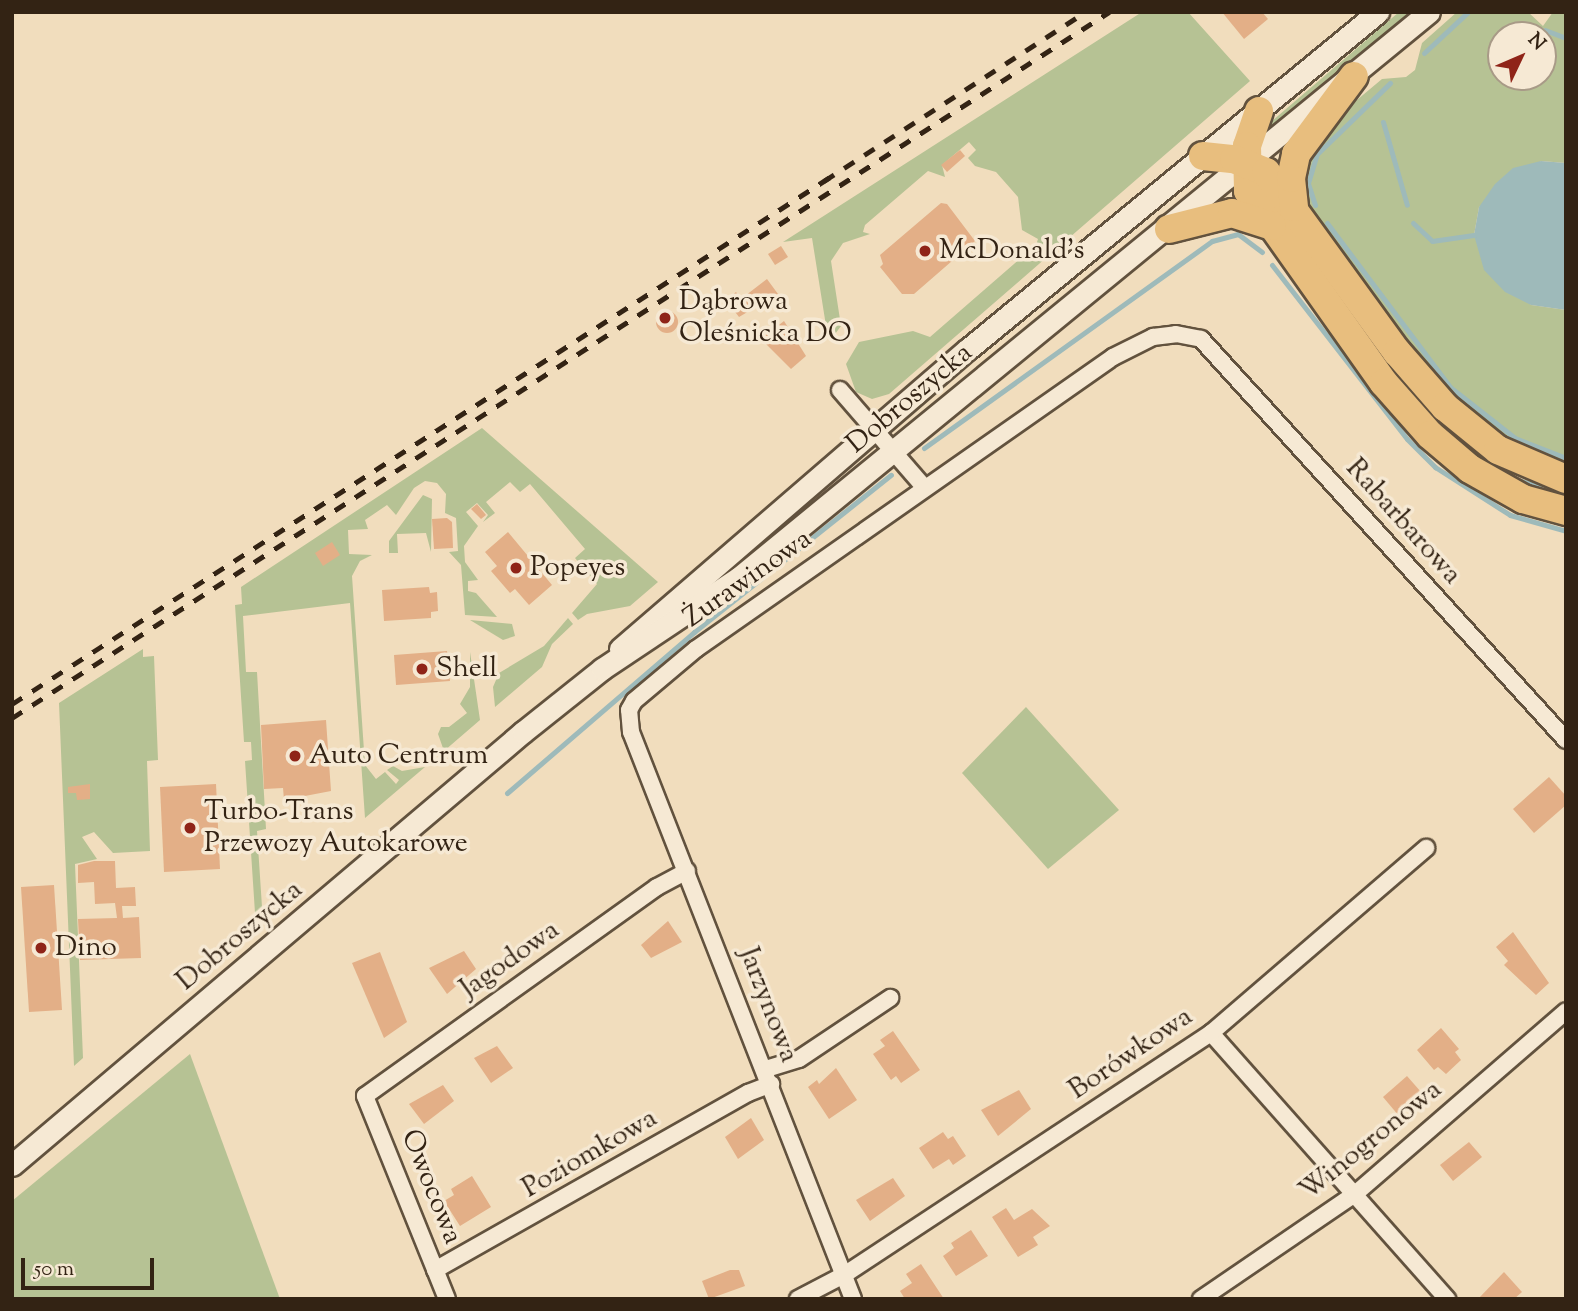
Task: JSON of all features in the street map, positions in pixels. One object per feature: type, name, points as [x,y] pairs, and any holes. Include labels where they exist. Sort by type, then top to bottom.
[{"type":"highway","points":[[1294,207],[1291,178],[1296,155],[1354,76]]},
{"type":"highway","points":[[1259,111],[1250,131],[1248,191],[1384,383],[1430,435],[1496,486],[1566,511]]},
{"type":"highway","points":[[1203,156],[1247,164],[1266,172],[1397,352],[1445,407],[1498,450],[1566,479]]},
{"type":"highway","points":[[1169,229],[1232,213],[1272,226]]},
{"type":"main road","name":"Dobroszycka","points":[[602,669],[635,632],[874,429],[1378,12]]},
{"type":"main road","name":"Dobroszycka","points":[[12,1165],[602,669],[737,578],[892,450],[1169,229],[1429,12]]},
{"type":"street","name":"Żurawinowa","points":[[631,732],[629,710],[640,694],[696,649],[1113,356],[1153,337],[1176,334],[1201,339]]},
{"type":"street","name":"Rabarbarowa","points":[[1201,339],[1566,740]]},
{"type":"street","name":"Dobroszycka","points":[[841,390],[874,429]]},
{"type":"street","points":[[874,429],[924,487]]},
{"type":"street","name":"Jarzynowa","points":[[631,732],[769,1077],[853,1299]]},
{"type":"street","name":"Borówkowa","points":[[797,1299],[844,1275],[1211,1033],[1426,848]]},
{"type":"street","name":"Jagodowa","points":[[365,1096],[657,887],[687,871]]},
{"type":"street","name":"Poziomkowa","points":[[436,1270],[748,1093],[890,998]]},
{"type":"street","name":"Winogronowa","points":[[1200,1299],[1355,1194],[1566,1011]]},
{"type":"street","points":[[1211,1033],[1447,1299]]},
{"type":"street","name":"Owocowa","points":[[365,1096],[447,1299]]},
{"type":"green space","points":[[1142,12],[1188,12],[1250,81],[889,394],[872,399],[856,392],[846,364],[859,342],[913,331],[930,337],[1036,245],[1038,239],[1022,230],[1018,197],[996,172],[975,166],[968,158],[976,150],[969,142],[942,165],[945,177],[928,171],[865,225],[863,232],[870,234],[843,243],[831,261],[841,326],[832,338],[827,332],[812,238],[783,242]]},
{"type":"green space","points":[[1399,12],[1413,12],[1258,144],[1260,133],[1272,121]]},
{"type":"green space","points":[[1457,12],[1528,12],[1538,21],[1487,21],[1487,91],[1557,91],[1557,21],[1547,21],[1553,12],[1566,12],[1566,163],[1541,161],[1479,207],[1474,235],[1531,305],[1566,310],[1566,468],[1524,453],[1449,399],[1306,207],[1301,169],[1339,115],[1382,79],[1406,77],[1415,70],[1422,43]]},
{"type":"green space","points":[[482,428],[658,582],[630,606],[587,614],[578,620],[572,613],[597,584],[575,558],[585,549],[530,484],[520,492],[510,482],[486,502],[495,513],[483,522],[488,515],[477,503],[466,512],[478,526],[464,546],[465,562],[478,580],[468,581],[468,591],[476,593],[497,617],[465,615],[461,565],[449,552],[458,551],[456,518],[445,513],[446,494],[437,483],[425,481],[414,488],[396,515],[387,505],[365,520],[368,529],[348,530],[349,554],[372,555],[360,561],[352,576],[365,765],[376,779],[385,772],[396,784],[399,780],[387,770],[393,766],[402,771],[425,767],[365,818],[350,603],[243,616],[246,672],[257,672],[266,829],[257,831],[262,907],[255,913],[245,761],[252,760],[251,742],[244,742],[235,605],[242,604],[241,587]]},
{"type":"green space","points":[[423,495],[432,499],[431,552],[426,533],[397,534],[398,553],[389,553],[389,541]]},
{"type":"green space","points":[[568,618],[573,624],[552,644],[542,667],[495,707],[493,687],[499,673],[544,646]]},
{"type":"green space","points":[[470,620],[512,624],[515,636],[503,640]]},
{"type":"green space","points":[[143,649],[143,657],[154,656],[158,760],[147,761],[150,851],[113,853],[94,832],[82,837],[97,859],[75,864],[83,1058],[74,1066],[59,703]]},
{"type":"green space","points":[[470,652],[480,720],[444,751],[438,734],[441,727],[449,727],[467,713],[460,704],[470,687]]},
{"type":"green space","points":[[1026,707],[1119,810],[1048,869],[962,773]]},
{"type":"green space","points":[[190,1054],[280,1299],[12,1299],[12,1201]]},
{"type":"water","points":[[1541,161],[1566,163],[1566,310],[1531,305],[1505,292],[1484,270],[1474,235],[1479,207],[1495,184],[1513,168]]},
{"type":"building","points":[[1222,12],[1262,12],[1268,19],[1244,39]]},
{"type":"building","points":[[960,150],[965,156],[947,172],[941,165]]},
{"type":"building","name":"McDonald's","points":[[941,203],[947,204],[975,241],[914,294],[902,294],[880,267],[883,264],[880,255]]},
{"type":"building","points":[[781,246],[788,257],[775,265],[768,254]]},
{"type":"building","points":[[767,279],[778,294],[739,317],[726,300],[736,292],[741,299]]},
{"type":"building","points":[[663,311],[671,311],[678,318],[678,326],[671,333],[663,333],[656,326],[656,318]]},
{"type":"building","points":[[784,321],[806,356],[791,369],[761,339]]},
{"type":"building","points":[[477,504],[486,515],[481,519],[471,509]]},
{"type":"building","points":[[447,518],[452,522],[453,548],[434,549],[432,519]]},
{"type":"building","name":"Popeyes","points":[[508,532],[552,585],[529,605],[515,589],[510,593],[491,571],[497,566],[485,552]]},
{"type":"building","points":[[332,542],[340,555],[323,566],[315,553]]},
{"type":"building","points":[[429,587],[430,593],[437,592],[438,611],[431,612],[431,618],[384,621],[382,590]]},
{"type":"building","points":[[447,651],[450,681],[396,685],[394,655]]},
{"type":"building","name":"Auto Centrum","points":[[326,720],[331,791],[284,800],[283,788],[264,789],[261,725]]},
{"type":"building","points":[[1549,777],[1566,796],[1566,805],[1534,833],[1513,809]]},
{"type":"building","points":[[90,784],[90,799],[77,800],[76,793],[68,793],[68,787]]},
{"type":"building","name":"Turbo-Trans Przewozy Autokarowe","points":[[216,784],[220,869],[164,872],[160,787]]},
{"type":"building","points":[[94,861],[115,861],[116,888],[135,887],[136,906],[122,906],[123,918],[139,917],[141,958],[80,960],[78,919],[117,918],[115,903],[95,904],[94,882],[78,883],[78,865]]},
{"type":"building","name":"Dino","points":[[54,885],[62,1010],[29,1012],[21,887]]},
{"type":"building","points":[[668,921],[682,942],[651,958],[641,945]]},
{"type":"building","points":[[1513,932],[1549,983],[1536,995],[1504,965],[1508,961],[1496,947]]},
{"type":"building","points":[[464,951],[476,969],[447,994],[429,968]]},
{"type":"building","points":[[380,952],[407,1022],[384,1038],[352,963]]},
{"type":"building","points":[[1441,1028],[1459,1049],[1455,1052],[1461,1060],[1446,1074],[1438,1067],[1434,1070],[1417,1050]]},
{"type":"building","points":[[893,1031],[920,1070],[901,1083],[896,1076],[891,1080],[873,1054],[885,1046],[880,1040]]},
{"type":"building","points":[[497,1046],[513,1068],[491,1083],[474,1058]]},
{"type":"building","points":[[836,1068],[857,1100],[829,1119],[808,1087],[817,1080],[819,1084]]},
{"type":"building","points":[[1407,1076],[1421,1092],[1399,1116],[1383,1097]]},
{"type":"building","points":[[443,1085],[454,1101],[424,1124],[409,1104]]},
{"type":"building","points":[[1019,1090],[1031,1109],[998,1136],[981,1110]]},
{"type":"building","points":[[751,1118],[764,1140],[738,1159],[725,1137]]},
{"type":"building","points":[[943,1132],[948,1139],[953,1136],[966,1156],[953,1165],[949,1159],[933,1169],[919,1148]]},
{"type":"building","points":[[1469,1142],[1482,1157],[1453,1181],[1440,1165]]},
{"type":"building","points":[[472,1176],[491,1207],[460,1226],[444,1201],[454,1195],[451,1189]]},
{"type":"building","points":[[893,1178],[905,1196],[870,1221],[856,1200]]},
{"type":"building","points":[[1006,1208],[1014,1220],[1032,1209],[1050,1226],[1033,1237],[1038,1245],[1018,1257],[992,1217]]},
{"type":"building","points":[[971,1230],[988,1256],[956,1276],[943,1256],[954,1248],[951,1243]]},
{"type":"building","points":[[921,1264],[944,1299],[905,1299],[900,1291],[912,1283],[906,1274]]},
{"type":"building","points":[[730,1270],[739,1270],[745,1286],[709,1299],[702,1281]]},
{"type":"building","points":[[1504,1272],[1522,1292],[1514,1299],[1478,1299]]},
{"type":"waterway","points":[[1424,53],[1468,12]]},
{"type":"waterway","points":[[1557,35],[1566,38]]},
{"type":"waterway","points":[[1315,205],[1308,183],[1317,154],[1390,83]]},
{"type":"waterway","points":[[1383,122],[1407,205]]},
{"type":"waterway","points":[[1327,223],[1450,387],[1515,438],[1566,458]]},
{"type":"waterway","points":[[1413,223],[1432,241],[1474,235]]},
{"type":"waterway","points":[[924,448],[1212,241],[1238,234],[1262,252]]},
{"type":"waterway","points":[[1272,265],[1407,439],[1435,467],[1510,515],[1566,531]]},
{"type":"waterway","points":[[1396,372],[1439,421],[1494,467]]},
{"type":"waterway","points":[[507,793],[694,632],[891,475]]},
{"type":"waterway","points":[[1515,479],[1566,495]]},
{"type":"railway","points":[[824,181],[1085,12]]},
{"type":"railway","points":[[12,718],[1109,12]]},
{"type":"railway","points":[[12,704],[830,177]]},
{"type":"place","name":"McDonald's","points":[[925,251]]},
{"type":"place","name":"Dąbrowa Oleśnicka DO","points":[[665,318]]},
{"type":"place","name":"Popeyes","points":[[516,568]]},
{"type":"place","name":"Shell","points":[[422,669]]},
{"type":"place","name":"Auto Centrum","points":[[295,756]]},
{"type":"place","name":"Turbo-Trans Przewozy Autokarowe","points":[[190,828]]},
{"type":"place","name":"Dino","points":[[41,948]]}]
